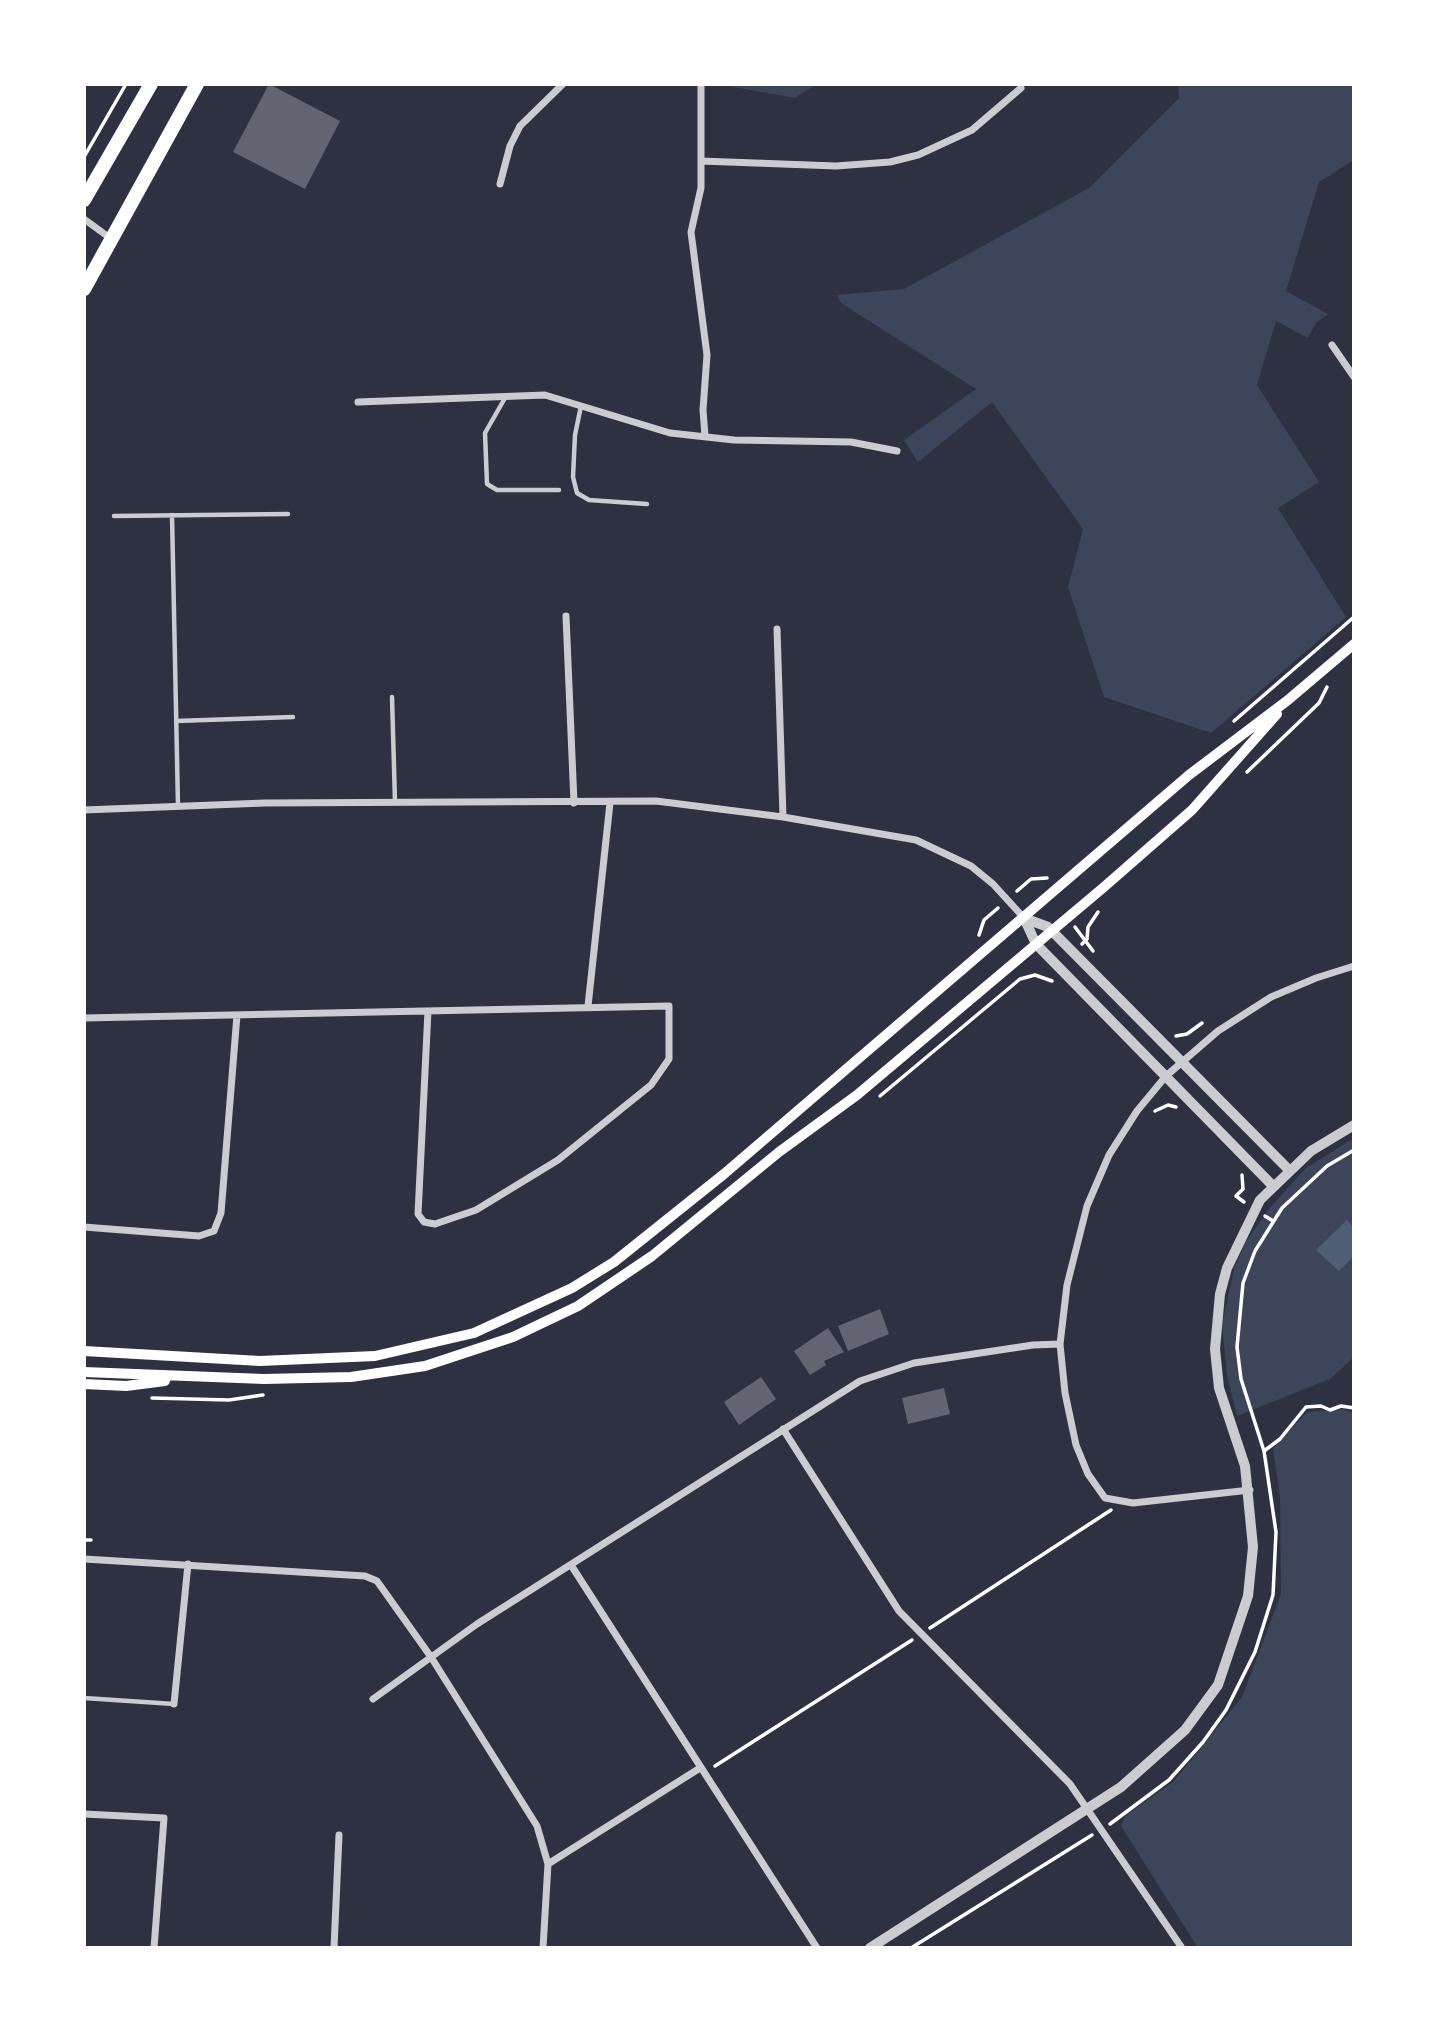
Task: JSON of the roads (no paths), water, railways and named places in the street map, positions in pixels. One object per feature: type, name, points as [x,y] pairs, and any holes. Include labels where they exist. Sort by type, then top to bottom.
[{"type":"highway","points":[[84,200],[151,84]]},
{"type":"highway","points":[[84,289],[197,84]]},
{"type":"main road","points":[[84,1351],[260,1361],[375,1356],[474,1333],[519,1315],[572,1288],[614,1262],[734,1165],[1189,775],[1288,700],[1354,644]]},
{"type":"main road","points":[[84,1372],[196,1377],[351,1377],[425,1366],[513,1338],[578,1306],[652,1256],[779,1152],[857,1095],[1052,931],[1192,810],[1288,700]]},
{"type":"main road","points":[[84,1384],[126,1385],[196,1377]]},
{"type":"street","points":[[500,184],[510,146],[520,126],[563,84]]},
{"type":"street","points":[[701,84],[701,188],[691,232],[707,355],[703,410],[705,436]]},
{"type":"street","points":[[701,161],[836,166],[890,162],[918,155],[972,130],[1021,88]]},
{"type":"street","points":[[84,219],[110,238]]},
{"type":"street","points":[[1332,345],[1354,377]]},
{"type":"street","points":[[358,402],[545,395],[644,427],[734,440],[851,442],[897,452]]},
{"type":"street","points":[[566,616],[574,803]]},
{"type":"street","points":[[777,629],[783,817]]},
{"type":"street","points":[[84,810],[178,806],[656,801],[783,817],[916,840],[949,853],[993,884],[1024,918],[1036,944],[1273,1186]]},
{"type":"street","points":[[588,1006],[610,803]]},
{"type":"street","points":[[1024,918],[1052,931],[1289,1170]]},
{"type":"street","points":[[1250,1490],[1133,1503],[1105,1498],[1088,1474],[1076,1445],[1065,1393],[1060,1344],[1067,1284],[1091,1197],[1124,1131],[1166,1076],[1218,1031],[1272,997],[1316,978],[1354,966]]},
{"type":"street","points":[[84,1017],[668,1006],[669,1059],[651,1085],[558,1160],[476,1210],[435,1224],[424,1222],[418,1214],[428,1011]]},
{"type":"street","points":[[84,1227],[199,1236],[214,1231],[221,1213],[237,1015]]},
{"type":"street","points":[[870,1948],[1121,1787],[1185,1730],[1218,1685],[1248,1596],[1254,1547],[1250,1490],[1245,1466],[1219,1388],[1215,1349],[1220,1294],[1235,1247],[1260,1200],[1311,1151],[1354,1125]]},
{"type":"street","points":[[373,1699],[431,1657],[837,1394],[881,1372],[914,1363],[1033,1345],[1060,1344]]},
{"type":"street","points":[[783,1429],[899,1611],[1070,1784],[1182,1948]]},
{"type":"street","points":[[84,1559],[365,1576],[377,1581],[431,1657],[537,1826],[548,1864],[543,1948]]},
{"type":"street","points":[[174,1704],[188,1564]]},
{"type":"street","points":[[571,1565],[817,1948]]},
{"type":"street","points":[[548,1864],[700,1768]]},
{"type":"street","points":[[84,1814],[164,1818],[154,1948]]},
{"type":"street","points":[[334,1948],[339,1835]]},
{"type":"lane","points":[[505,398],[485,433],[487,484],[497,491],[559,490]]},
{"type":"lane","points":[[581,405],[575,435],[573,477],[577,493],[589,500],[647,503]]},
{"type":"lane","points":[[114,516],[288,514]]},
{"type":"lane","points":[[172,516],[178,806]]},
{"type":"lane","points":[[392,696],[395,803]]},
{"type":"lane","points":[[176,721],[293,717]]},
{"type":"lane","points":[[84,1698],[174,1704]]}]
